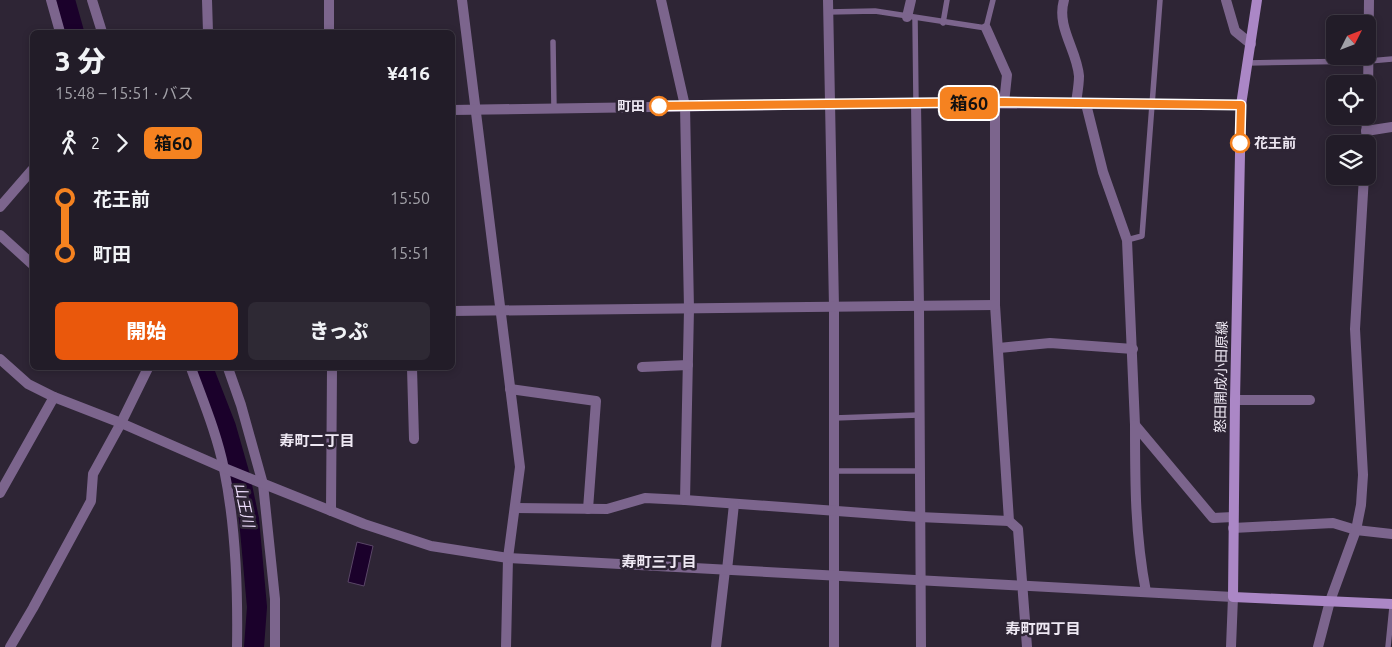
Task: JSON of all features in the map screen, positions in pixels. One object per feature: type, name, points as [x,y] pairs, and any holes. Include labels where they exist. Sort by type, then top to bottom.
[{"type":"main road","name":"怒田開成小田原線","points":[[1233,597],[1234,400],[1241,105],[1257,0]]},
{"type":"main road","points":[[1233,597],[1392,606]]},
{"type":"street","points":[[51,0],[59,30]]},
{"type":"street","points":[[92,0],[101,30]]},
{"type":"street","points":[[207,0],[208,30]]},
{"type":"street","points":[[329,0],[329,30]]},
{"type":"street","points":[[462,0],[520,466],[508,558],[506,647]]},
{"type":"street","points":[[661,0],[685,106],[689,309],[686,500]]},
{"type":"street","points":[[828,0],[834,307],[834,647]]},
{"type":"street","points":[[911,0],[911,17]]},
{"type":"street","points":[[1064,0],[1062,22],[1079,76],[1081,104],[1127,240],[1135,425],[1135,504],[1139,555],[1146,592]]},
{"type":"street","points":[[1226,0],[1235,31],[1251,44]]},
{"type":"street","points":[[1369,0],[1369,15]]},
{"type":"street","points":[[986,28],[1007,75],[999,103],[995,305],[1009,521]]},
{"type":"street","points":[[455,110],[916,103],[1241,105]]},
{"type":"street","points":[[916,103],[921,647]]},
{"type":"street","points":[[1366,125],[1366,135]]},
{"type":"street","points":[[1366,131],[1392,127]]},
{"type":"street","points":[[0,207],[30,172]]},
{"type":"street","points":[[1318,647],[1330,601],[1356,530],[1361,505],[1363,475],[1355,329],[1363,185]]},
{"type":"street","points":[[0,235],[30,262]]},
{"type":"street","points":[[455,311],[995,305]]},
{"type":"street","points":[[999,348],[1050,343],[1132,348]]},
{"type":"street","points":[[0,359],[28,384],[54,397],[121,423],[224,468],[330,511],[431,546],[508,558],[1233,597],[1231,647]]},
{"type":"street","points":[[642,367],[688,365]]},
{"type":"street","points":[[10,647],[91,501],[93,474],[147,370]]},
{"type":"street","points":[[192,370],[212,424],[224,468],[233,526],[237,588],[236,647]]},
{"type":"street","points":[[229,370],[241,405],[263,484],[275,600],[275,647]]},
{"type":"street","points":[[330,511],[332,370]]},
{"type":"street","points":[[412,370],[414,439]]},
{"type":"street","points":[[510,389],[596,401],[588,509]]},
{"type":"street","points":[[0,493],[54,397]]},
{"type":"street","points":[[1234,400],[1310,400]]},
{"type":"street","points":[[1135,425],[1213,518],[1233,517]]},
{"type":"street","points":[[516,508],[607,509],[645,498],[834,512],[1009,521],[1018,528],[1027,647]]},
{"type":"street","points":[[716,647],[734,504]]},
{"type":"street","points":[[1233,528],[1334,523],[1356,530],[1392,534]]},
{"type":"lane","points":[[943,23],[947,0]]},
{"type":"lane","points":[[828,12],[875,11],[943,23],[986,28],[994,0]]},
{"type":"lane","points":[[1127,240],[1142,236],[1160,0]]},
{"type":"lane","points":[[911,17],[916,103]]},
{"type":"lane","points":[[553,42],[554,109]]},
{"type":"lane","points":[[1376,60],[1392,59]]},
{"type":"lane","points":[[1247,63],[1326,62]]},
{"type":"lane","points":[[834,418],[920,415]]},
{"type":"lane","points":[[834,471],[919,470]]},
{"type":"lane","points":[[1388,647],[1392,606]]},
{"type":"shaded area","points":[[357,542],[373,546],[364,586],[348,582]]},
{"type":"waterway","name":"山王川","points":[[65,0],[73,30]]},
{"type":"waterway","name":"山王川","points":[[204,370],[226,427],[240,476],[249,519],[257,607],[254,647]]},
{"type":"bus line","name":"箱60","points":[[659,106],[1004,102],[1241,105],[1240,143]]},
{"type":"place","name":"町田","points":[[659,106]]},
{"type":"place","name":"花王前","points":[[1240,143]]},
{"type":"district","name":"寿町二丁目","points":[[317,441]]},
{"type":"district","name":"寿町三丁目","points":[[659,562]]},
{"type":"district","name":"寿町四丁目","points":[[1043,629]]}]
